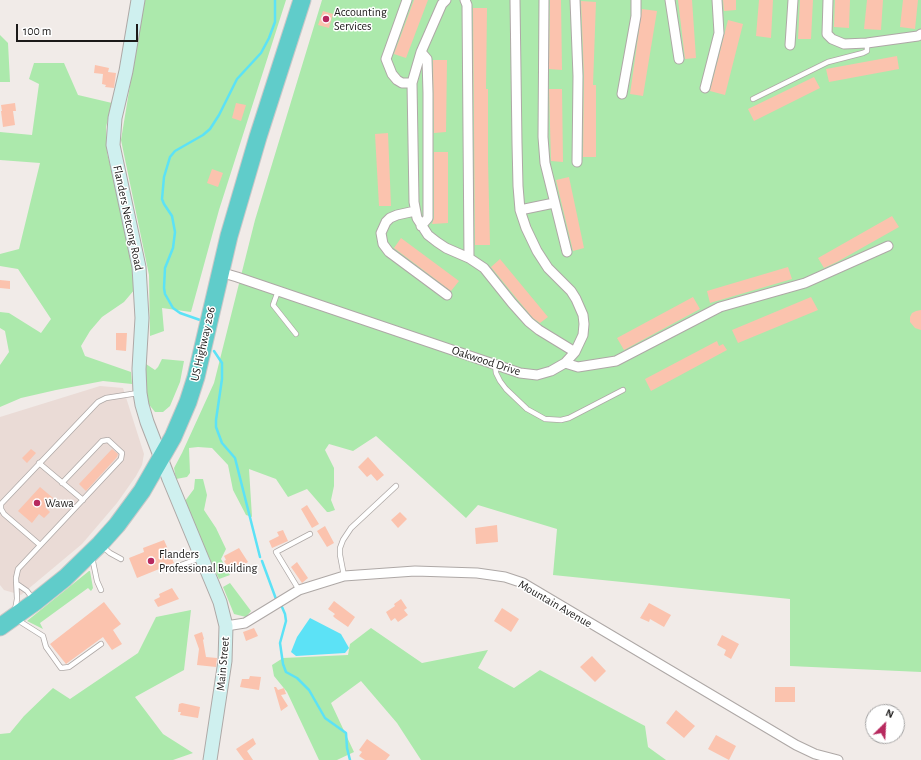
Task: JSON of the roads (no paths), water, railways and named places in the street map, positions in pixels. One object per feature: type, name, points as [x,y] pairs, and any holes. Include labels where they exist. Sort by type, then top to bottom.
[{"type":"highway","name":"US Highway 206","points":[[7,622],[65,578],[96,549],[138,497],[161,459],[178,425],[200,362],[220,272],[258,137],[302,0]]},
{"type":"main road","name":"Flanders Netcong Road","points":[[138,0],[127,64],[115,118],[113,142],[140,267],[142,318],[139,362],[140,393],[144,415],[161,459]]},
{"type":"main road","name":"Main Street","points":[[161,459],[220,602],[226,626],[225,661],[210,760]]},
{"type":"main road","points":[[213,740],[218,760]]},
{"type":"street","points":[[407,0],[386,59],[392,74],[397,80],[402,83],[412,83]]},
{"type":"street","points":[[446,0],[442,4],[421,52],[412,83],[415,211],[421,226],[428,235],[446,248],[469,258],[484,268],[529,322],[539,330],[575,352]]},
{"type":"street","points":[[465,0],[469,258]]},
{"type":"street","name":"Oakwood Drive","points":[[220,272],[520,373],[537,375],[550,372],[565,363],[575,352],[581,339],[584,330],[583,315],[571,291],[548,268],[537,251],[526,228],[520,210],[517,150],[515,0]]},
{"type":"street","points":[[544,0],[543,137],[545,163],[567,252]]},
{"type":"street","points":[[575,0],[578,76],[578,162]]},
{"type":"street","points":[[622,94],[636,16],[636,0]]},
{"type":"street","points":[[670,0],[679,59]]},
{"type":"street","points":[[705,88],[719,33],[717,0]]},
{"type":"street","points":[[790,45],[793,0]]},
{"type":"street","points":[[828,0],[826,30],[829,37],[848,44],[867,43],[918,36],[921,34]]},
{"type":"street","points":[[421,52],[427,59],[428,92],[428,218],[421,226]]},
{"type":"street","points":[[520,210],[554,203]]},
{"type":"street","points":[[415,211],[397,215],[390,218],[386,222],[381,234],[383,244],[389,252],[447,295]]},
{"type":"street","points":[[565,363],[578,367],[616,361],[720,307],[805,283],[888,246]]},
{"type":"street","name":"Mountain Avenue","points":[[226,626],[238,625],[252,620],[299,590],[344,576],[415,571],[442,571],[477,573],[511,579],[523,583],[796,746],[815,754],[838,760]]},
{"type":"lane","points":[[753,99],[828,62],[867,51],[867,43]]},
{"type":"lane","points":[[278,291],[273,305],[296,334]]},
{"type":"lane","points":[[494,365],[500,382],[506,389],[526,409],[545,419],[561,420],[569,418],[622,390]]},
{"type":"lane","points":[[40,545],[4,514],[0,506],[3,501],[98,402],[106,398],[140,393]]},
{"type":"lane","points":[[62,483],[102,441],[108,440],[122,453],[121,459],[18,569],[16,578],[17,599],[7,622],[43,636],[46,647],[61,668],[69,667],[101,644]]},
{"type":"lane","points":[[39,464],[83,500]]},
{"type":"lane","points":[[344,576],[340,555],[343,540],[351,528],[396,486]]},
{"type":"lane","points":[[299,590],[276,552],[310,534]]},
{"type":"lane","points":[[101,590],[97,581],[96,549],[110,553],[121,559]]},
{"type":"lane","points":[[181,565],[201,558]]},
{"type":"lane","points":[[17,584],[27,591],[35,602]]},
{"type":"water","points":[[310,618],[341,634],[349,648],[345,653],[296,656],[291,652],[297,637]]},
{"type":"waterway","points":[[200,320],[180,313],[173,308],[165,294],[165,268],[173,248],[175,232],[172,216],[162,199],[164,177],[170,157],[175,151],[203,135],[210,129],[219,115],[237,79],[261,53],[275,22],[275,0]]},
{"type":"waterway","points":[[214,351],[222,363],[222,379],[216,427],[222,443],[235,458],[260,557]]},
{"type":"waterway","points":[[262,561],[276,599]]},
{"type":"waterway","points":[[282,607],[286,621],[280,643],[283,664],[286,672],[297,678],[309,690],[325,718],[346,733],[347,748],[350,760]]},
{"type":"place","name":"Accounting Services","points":[[326,19]]},
{"type":"place","name":"Wawa","points":[[37,503]]},
{"type":"place","name":"Flanders Professional Building","points":[[151,561]]}]
